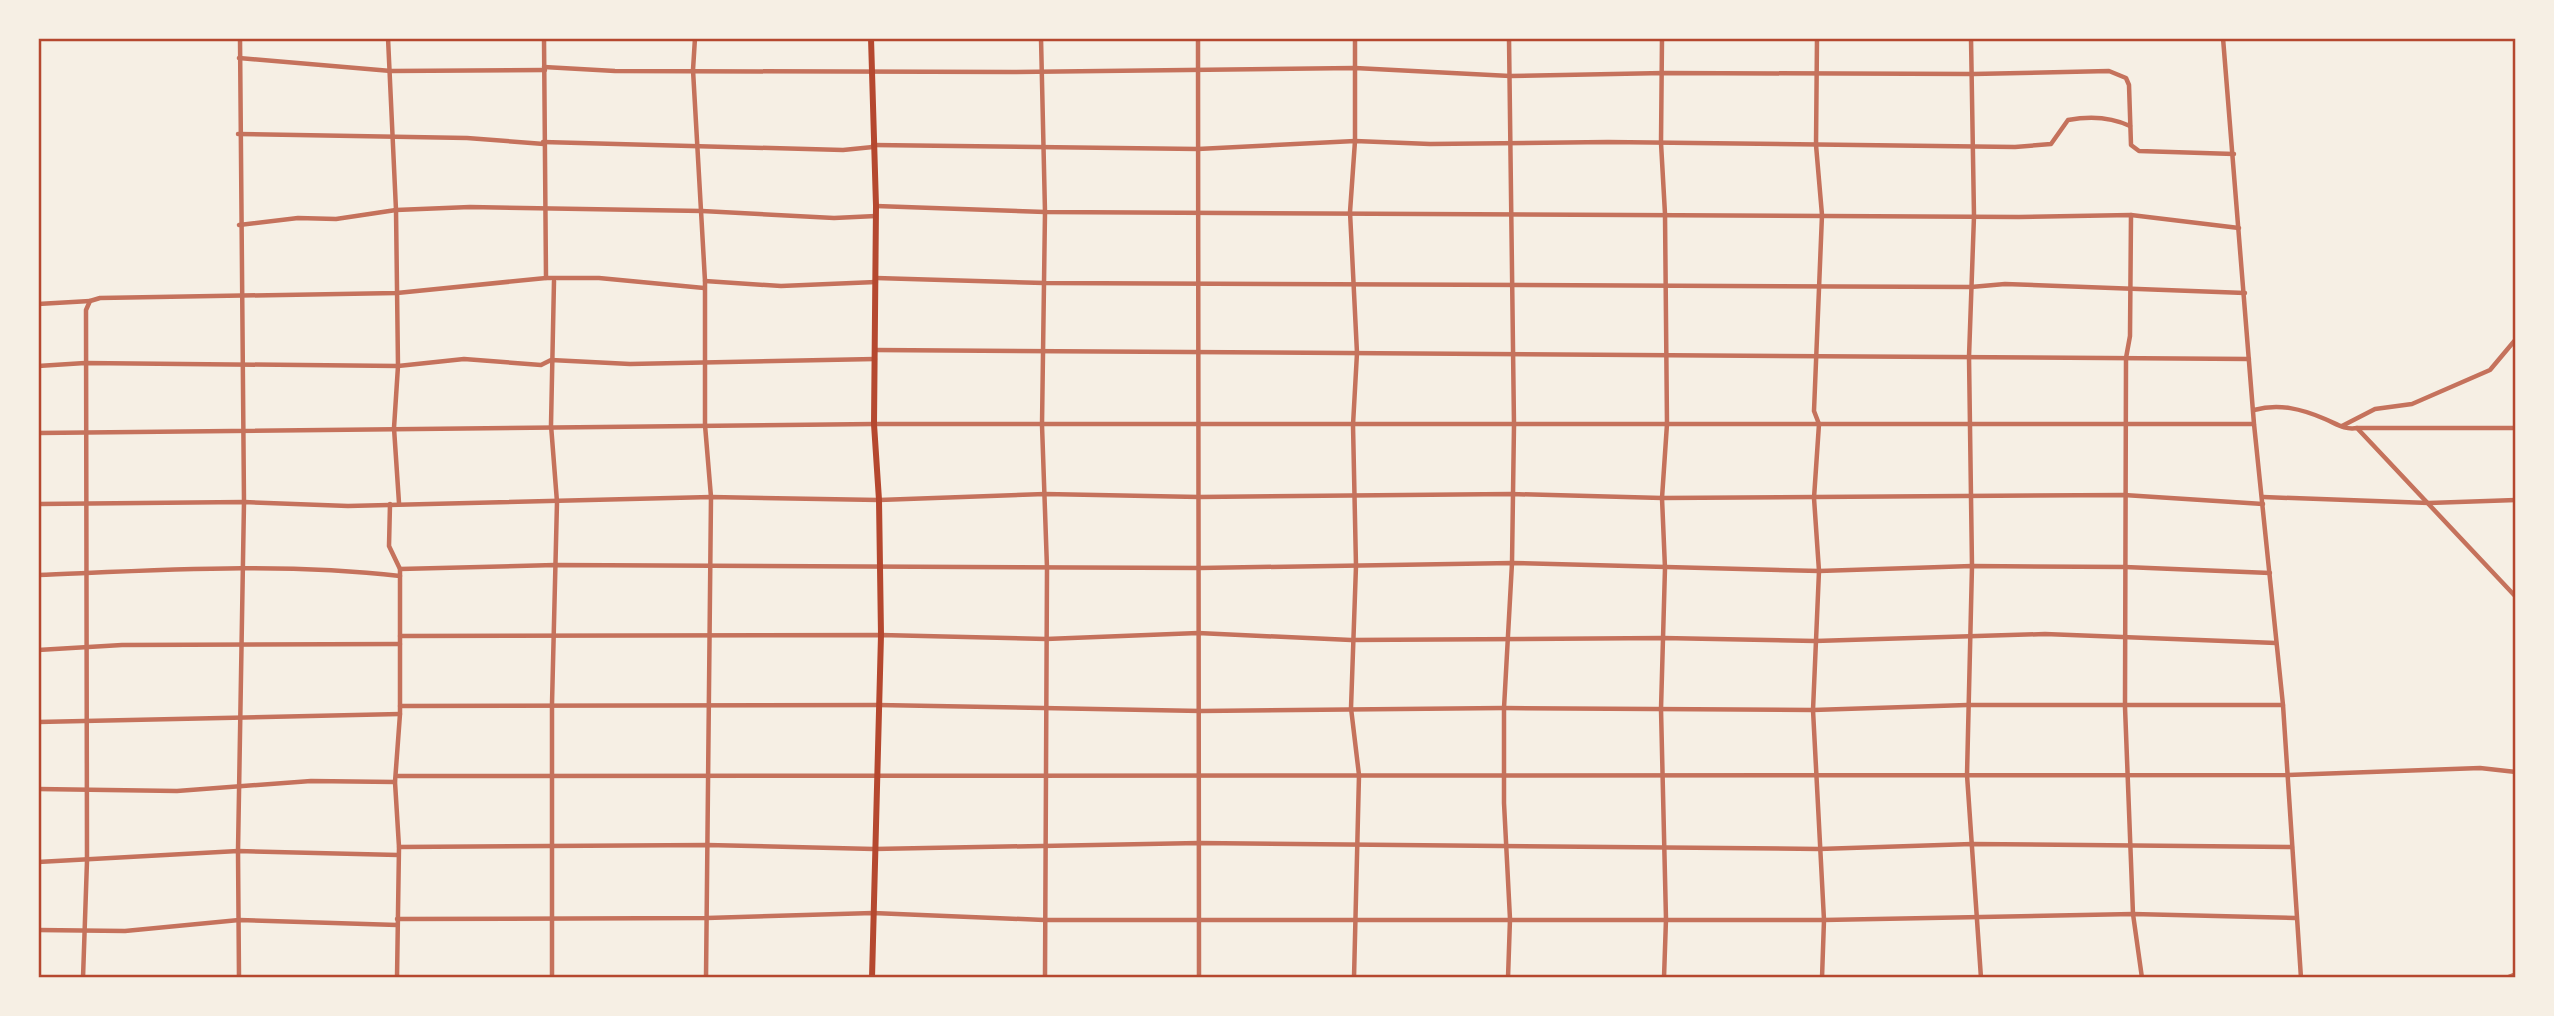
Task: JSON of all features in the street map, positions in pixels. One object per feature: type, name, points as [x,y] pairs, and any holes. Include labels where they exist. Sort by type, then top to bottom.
[{"type":"main road","points":[[871,38],[876,206],[874,424],[879,500],[881,635],[872,978]]},
{"type":"street","points":[[239,978],[237,852],[241,786],[243,570],[240,38]]},
{"type":"street","points":[[388,38],[396,209],[398,366],[394,428],[399,503]]},
{"type":"street","points":[[544,38],[546,278]]},
{"type":"street","points":[[695,38],[693,70],[702,211],[705,425],[711,497],[706,978]]},
{"type":"street","points":[[1041,38],[1045,212],[1042,425],[1047,568],[1045,978]]},
{"type":"street","points":[[1198,38],[1198,633],[1201,711],[1199,978]]},
{"type":"street","points":[[1353,978],[1359,775],[1351,708],[1356,566],[1353,425],[1357,353],[1356,284],[1350,212],[1355,141],[1355,38]]},
{"type":"street","points":[[1508,978],[1510,919],[1504,803],[1504,708],[1514,425],[1509,38]]},
{"type":"street","points":[[1662,38],[1664,73],[1661,143],[1665,214],[1667,425],[1662,498],[1665,568],[1661,709],[1666,919],[1664,978]]},
{"type":"street","points":[[1817,38],[1816,145],[1822,215],[1814,411],[1819,424],[1814,498],[1819,571],[1813,710],[1824,920],[1822,978]]},
{"type":"street","points":[[1971,38],[1974,216],[1969,357],[1973,424],[1967,705],[1968,775],[1981,978]]},
{"type":"street","points":[[2223,38],[2254,424],[2283,705],[2301,978]]},
{"type":"street","points":[[239,58],[391,71],[544,69],[1040,72],[1355,68],[1510,76],[2109,71],[2126,78],[2129,85],[2132,145],[2139,151],[2234,154]]},
{"type":"street","points":[[239,134],[843,150],[873,146],[1198,149],[1355,141],[2015,147],[2051,144],[2068,120],[2085,117],[2119,120],[2131,127]]},
{"type":"street","points":[[876,206],[1045,212],[2131,215],[2239,228]]},
{"type":"street","points":[[239,225],[298,218],[336,219],[396,209],[544,207],[834,218],[876,216]]},
{"type":"street","points":[[2131,215],[2124,495],[2127,636],[2125,707],[2130,775],[2133,914],[2141,978]]},
{"type":"street","points":[[38,304],[100,298],[397,293],[546,278],[554,281],[598,278],[782,286],[876,280],[1970,287],[2005,284],[2245,293]]},
{"type":"street","points":[[552,978],[552,704],[557,502],[551,425],[554,281]]},
{"type":"street","points":[[83,978],[88,861],[85,363],[86,310],[90,301]]},
{"type":"street","points":[[2342,426],[2375,409],[2412,404],[2490,370],[2515,339]]},
{"type":"street","points":[[875,350],[2249,359]]},
{"type":"street","points":[[38,366],[85,363],[243,367],[398,366],[464,359],[541,365],[551,360],[630,364],[876,359]]},
{"type":"street","points":[[2254,410],[2267,407],[2306,410],[2342,426],[2357,428],[2515,428]]},
{"type":"street","points":[[38,433],[241,432],[551,425],[2254,424]]},
{"type":"street","points":[[2357,428],[2515,597]]},
{"type":"street","points":[[38,504],[243,502],[348,506],[711,497],[879,500],[1045,494],[1199,497],[1511,494],[1662,498],[2124,495],[2429,503],[2515,500]]},
{"type":"street","points":[[390,504],[389,546],[400,569],[400,714],[396,779],[399,847],[397,978]]},
{"type":"street","points":[[400,569],[555,565],[1200,568],[1511,564],[1819,571],[1972,566],[2125,567],[2270,573]]},
{"type":"street","points":[[38,575],[332,568],[400,576]]},
{"type":"street","points":[[400,636],[708,634],[1046,639],[1198,633],[1352,640],[1663,638],[1815,641],[2045,634],[2276,643]]},
{"type":"street","points":[[38,650],[400,644]]},
{"type":"street","points":[[400,706],[878,705],[1201,711],[1351,708],[1813,710],[1967,705],[2283,705]]},
{"type":"street","points":[[38,722],[400,714]]},
{"type":"street","points":[[38,789],[177,792],[311,781],[552,775],[2288,775],[2480,768],[2515,772]]},
{"type":"street","points":[[399,847],[707,845],[874,849],[1199,843],[1819,849],[1972,844],[2292,847]]},
{"type":"street","points":[[38,862],[237,852],[398,855]]},
{"type":"street","points":[[38,930],[125,931],[239,920],[397,922],[873,913],[1044,920],[1824,920],[2133,914],[2295,918]]},
{"type":"street","points":[[2505,978],[2515,974]]},
{"type":"street","points":[[2396,978],[2475,978]]}]
